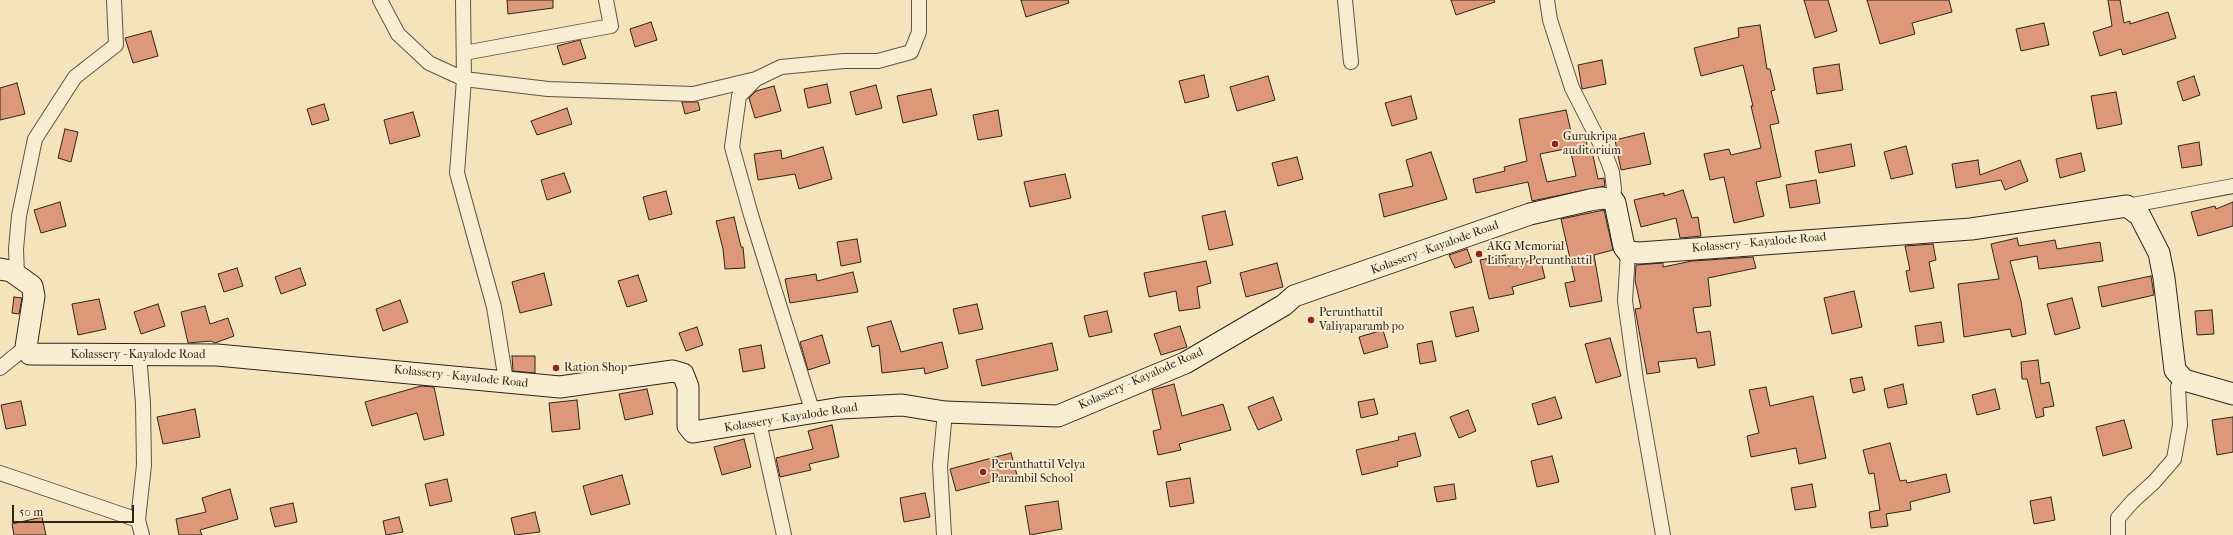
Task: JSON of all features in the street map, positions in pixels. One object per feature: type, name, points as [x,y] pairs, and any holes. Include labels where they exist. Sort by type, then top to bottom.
[{"type":"main road","name":"Kolassery - Kayalode Road","points":[[26,347],[30,354],[217,355],[560,387],[673,371],[683,374],[688,387],[688,426],[693,432],[842,408],[902,405],[945,412],[1058,416],[1185,363],[1278,309],[1294,296],[1311,289],[1362,274],[1530,214],[1590,200],[1604,198],[1612,200]]},
{"type":"main road","points":[[1612,200],[1615,203],[1622,242],[1628,252]]},
{"type":"main road","points":[[2127,206],[2140,216],[2159,253],[2164,278],[2175,370],[2184,380],[2233,394]]},
{"type":"main road","name":"Kolassery - Kayalode Road","points":[[1628,252],[1639,253],[1972,229],[2127,206]]},
{"type":"main road","points":[[9,272],[32,286],[34,296],[26,347]]},
{"type":"street","points":[[9,272],[16,249],[19,216],[35,139],[75,77],[116,45],[114,0]]},
{"type":"street","points":[[380,0],[398,34],[429,63],[464,79],[548,89],[693,94],[756,79],[781,67],[844,61],[878,61],[911,52],[919,32],[919,0]]},
{"type":"street","points":[[463,0],[464,79],[457,173],[494,307],[506,381]]},
{"type":"street","points":[[464,53],[611,26],[606,0]]},
{"type":"street","points":[[1345,0],[1351,62]]},
{"type":"street","points":[[1547,0],[1550,20],[1572,88],[1604,150],[1612,172],[1614,189],[1612,200]]},
{"type":"street","points":[[756,79],[739,96],[732,147],[751,215],[813,413]]},
{"type":"street","points":[[2127,206],[2207,189],[2233,186]]},
{"type":"street","points":[[1628,252],[1625,301],[1636,380],[1663,535]]},
{"type":"street","points":[[0,368],[26,347]]},
{"type":"street","points":[[139,355],[143,403],[144,465],[138,520],[142,535]]},
{"type":"street","points":[[2118,535],[2118,518],[2133,501],[2154,482],[2174,459],[2180,425],[2178,387],[2184,380]]},
{"type":"street","points":[[944,535],[940,466],[945,412]]},
{"type":"street","points":[[759,422],[784,535]]},
{"type":"street","points":[[0,473],[138,520]]},
{"type":"building","points":[[507,0],[553,0],[553,8],[508,14]]},
{"type":"building","points":[[1021,0],[1068,0],[1069,3],[1026,17]]},
{"type":"building","points":[[1451,0],[1494,0],[1495,2],[1456,15]]},
{"type":"building","points":[[1804,0],[1828,0],[1837,31],[1815,38]]},
{"type":"building","points":[[1867,0],[1949,0],[1952,12],[1912,23],[1915,34],[1880,44]]},
{"type":"building","points":[[2108,0],[2120,0],[2124,23],[2130,21],[2130,24],[2168,12],[2176,38],[2123,55],[2121,49],[2100,56],[2093,32],[2112,26]]},
{"type":"building","points":[[651,22],[657,40],[635,47],[630,29]]},
{"type":"building","points":[[2044,23],[2049,45],[2021,51],[2016,29]]},
{"type":"building","points":[[1760,25],[1767,69],[1770,69],[1775,90],[1771,91],[1779,123],[1770,125],[1781,177],[1756,182],[1764,216],[1734,223],[1724,177],[1710,180],[1704,154],[1729,149],[1731,155],[1761,148],[1751,106],[1753,106],[1743,65],[1701,76],[1694,48],[1739,37],[1738,28]]},
{"type":"building","points":[[151,31],[158,56],[133,63],[125,38]]},
{"type":"building","points":[[580,40],[586,58],[563,65],[557,46]]},
{"type":"building","points":[[1602,60],[1606,84],[1582,89],[1578,65]]},
{"type":"building","points":[[1839,64],[1843,90],[1817,94],[1813,68]]},
{"type":"building","points":[[1204,75],[1209,97],[1185,103],[1179,81]]},
{"type":"building","points":[[1268,76],[1275,100],[1237,111],[1230,87]]},
{"type":"building","points":[[2194,76],[2200,95],[2183,101],[2177,82]]},
{"type":"building","points":[[17,83],[25,114],[0,120],[0,88]]},
{"type":"building","points":[[827,84],[831,103],[808,108],[804,89]]},
{"type":"building","points":[[876,85],[882,108],[856,115],[850,92]]},
{"type":"building","points":[[774,86],[781,111],[755,118],[749,98],[756,91]]},
{"type":"building","points":[[931,89],[937,115],[903,123],[897,96]]},
{"type":"building","points":[[2116,92],[2122,124],[2097,129],[2091,96]]},
{"type":"building","points":[[1411,96],[1417,119],[1392,126],[1385,103]]},
{"type":"building","points":[[682,102],[698,102],[700,110],[685,114]]},
{"type":"building","points":[[324,104],[329,120],[312,125],[307,109]]},
{"type":"building","points":[[567,108],[572,124],[537,135],[531,121]]},
{"type":"building","points":[[998,110],[1002,136],[978,140],[973,115]]},
{"type":"building","points":[[1566,110],[1573,140],[1585,137],[1589,152],[1592,151],[1598,179],[1604,178],[1605,186],[1532,201],[1528,182],[1476,193],[1473,179],[1505,171],[1504,167],[1527,161],[1519,119]],"holes":[[[1570,148],[1576,176],[1547,182],[1540,154]]]},
{"type":"building","points":[[413,112],[420,136],[390,144],[384,120]]},
{"type":"building","points":[[65,129],[78,132],[71,162],[58,158]]},
{"type":"building","points":[[1644,133],[1651,164],[1621,170],[1615,140]]},
{"type":"building","points":[[2199,142],[2202,165],[2182,168],[2178,146]]},
{"type":"building","points":[[1851,144],[1855,166],[1819,173],[1815,151]]},
{"type":"building","points":[[1906,146],[1913,174],[1891,179],[1884,152]]},
{"type":"building","points":[[823,147],[832,179],[799,189],[795,174],[758,180],[754,154],[781,150],[782,159]]},
{"type":"building","points":[[1431,152],[1447,199],[1384,217],[1379,194],[1413,186],[1406,160]]},
{"type":"building","points":[[2081,153],[2085,171],[2060,178],[2056,159]]},
{"type":"building","points":[[1297,157],[1303,179],[1278,186],[1272,163]]},
{"type":"building","points":[[1978,160],[1980,175],[2020,160],[2028,181],[2005,190],[2001,180],[1956,188],[1952,164]]},
{"type":"building","points":[[564,173],[571,192],[547,200],[541,180]]},
{"type":"building","points":[[1065,174],[1071,198],[1030,207],[1024,182]]},
{"type":"building","points":[[1816,180],[1820,203],[1790,208],[1786,185]]},
{"type":"building","points":[[1683,190],[1692,218],[1698,217],[1701,236],[1680,238],[1676,218],[1641,227],[1634,200],[1664,193],[1664,196]]},
{"type":"building","points":[[666,191],[672,214],[649,220],[643,197]]},
{"type":"building","points":[[60,202],[66,226],[41,233],[34,210]]},
{"type":"building","points":[[2233,202],[2233,226],[2198,236],[2191,212],[2215,206],[2216,209]]},
{"type":"building","points":[[1604,210],[1613,250],[1594,255],[1602,301],[1570,307],[1565,283],[1575,281],[1561,219]]},
{"type":"building","points":[[1225,211],[1233,245],[1209,250],[1202,216]]},
{"type":"building","points":[[734,217],[741,247],[743,247],[745,268],[725,269],[723,249],[716,221]]},
{"type":"building","points":[[2017,238],[2019,246],[2055,240],[2057,249],[2100,242],[2103,261],[2039,269],[2037,256],[2010,261],[2021,301],[2026,334],[2012,337],[2010,329],[1964,337],[1958,284],[1999,279],[1991,244]]},
{"type":"building","points":[[857,239],[861,262],[841,266],[837,242]]},
{"type":"building","points":[[1933,244],[1936,260],[1929,262],[1934,288],[1910,292],[1906,271],[1910,270],[1905,246]]},
{"type":"building","points":[[1467,249],[1472,262],[1455,268],[1449,255]]},
{"type":"building","points":[[1505,255],[1508,266],[1540,258],[1545,278],[1512,287],[1514,294],[1489,299],[1480,260]]},
{"type":"building","points":[[1753,257],[1756,268],[1708,278],[1711,306],[1693,308],[1697,333],[1710,331],[1715,365],[1698,368],[1696,358],[1658,362],[1660,372],[1647,374],[1635,309],[1641,308],[1635,280],[1636,265],[1663,263],[1663,267],[1692,261]]},
{"type":"building","points":[[1206,261],[1211,283],[1197,287],[1200,308],[1179,311],[1176,291],[1149,297],[1144,273]]},
{"type":"building","points":[[1277,263],[1283,287],[1246,297],[1240,273]]},
{"type":"building","points":[[237,268],[243,286],[224,292],[218,274]]},
{"type":"building","points":[[300,268],[306,285],[281,294],[275,277]]},
{"type":"building","points":[[853,272],[858,292],[790,303],[785,279],[816,274],[817,281]]},
{"type":"building","points":[[544,273],[552,305],[520,313],[512,282]]},
{"type":"building","points":[[638,275],[647,301],[627,307],[618,281]]},
{"type":"building","points":[[2151,276],[2154,295],[2102,307],[2098,287]]},
{"type":"building","points":[[1854,291],[1862,327],[1832,334],[1824,298]]},
{"type":"building","points":[[14,297],[22,298],[19,314],[12,313]]},
{"type":"building","points":[[2072,298],[2080,328],[2055,335],[2047,304]]},
{"type":"building","points":[[99,299],[106,329],[78,335],[72,304]]},
{"type":"building","points":[[400,300],[408,322],[383,331],[376,309]]},
{"type":"building","points":[[158,304],[165,326],[141,334],[134,312]]},
{"type":"building","points":[[977,304],[983,329],[959,334],[953,309]]},
{"type":"building","points":[[205,306],[210,324],[228,318],[234,336],[215,343],[211,341],[188,343],[181,312]]},
{"type":"building","points":[[1473,307],[1479,331],[1456,337],[1450,312]]},
{"type":"building","points":[[2212,310],[2214,334],[2197,335],[2195,311]]},
{"type":"building","points":[[1107,311],[1112,332],[1089,337],[1084,316]]},
{"type":"building","points":[[891,321],[901,352],[942,342],[948,368],[925,374],[924,368],[882,373],[879,345],[872,347],[867,327]]},
{"type":"building","points":[[1941,322],[1944,342],[1918,346],[1915,326]]},
{"type":"building","points":[[1180,326],[1187,347],[1161,355],[1154,334]]},
{"type":"building","points":[[697,327],[703,345],[686,351],[679,333]]},
{"type":"building","points":[[1383,330],[1388,347],[1364,354],[1359,337]]},
{"type":"building","points":[[822,335],[830,363],[808,370],[800,342]]},
{"type":"building","points":[[1610,338],[1621,376],[1596,383],[1585,344]]},
{"type":"building","points":[[1432,341],[1436,361],[1420,364],[1417,344]]},
{"type":"building","points":[[1052,343],[1058,370],[982,386],[976,360]]},
{"type":"building","points":[[761,345],[765,368],[743,372],[739,349]]},
{"type":"building","points":[[512,356],[535,356],[535,373],[513,371]]},
{"type":"building","points":[[2038,360],[2041,384],[2049,382],[2054,406],[2043,408],[2044,416],[2036,418],[2027,379],[2022,379],[2021,362]]},
{"type":"building","points":[[1862,377],[1865,390],[1853,393],[1850,379]]},
{"type":"building","points":[[1174,384],[1182,416],[1223,404],[1231,430],[1179,444],[1181,450],[1158,455],[1153,431],[1161,429],[1152,390]]},
{"type":"building","points":[[1903,384],[1907,404],[1888,408],[1884,389]]},
{"type":"building","points":[[421,386],[434,387],[444,435],[424,440],[417,413],[372,426],[365,402]]},
{"type":"building","points":[[1766,387],[1770,406],[1813,396],[1826,458],[1799,464],[1796,448],[1751,457],[1747,436],[1759,433],[1749,390]]},
{"type":"building","points":[[647,389],[653,414],[625,420],[619,394]]},
{"type":"building","points":[[1995,389],[2000,409],[1977,415],[1972,395]]},
{"type":"building","points":[[1273,397],[1282,420],[1258,430],[1248,407]]},
{"type":"building","points":[[1555,397],[1562,418],[1538,425],[1532,404]]},
{"type":"building","points":[[1374,399],[1378,414],[1361,418],[1358,402]]},
{"type":"building","points":[[577,400],[580,429],[552,432],[549,403]]},
{"type":"building","points":[[21,401],[26,425],[6,429],[1,405]]},
{"type":"building","points":[[195,409],[200,437],[163,444],[157,417]]},
{"type":"building","points":[[1468,410],[1476,431],[1459,438],[1450,417]]},
{"type":"building","points":[[2233,417],[2233,452],[2217,455],[2212,420]]},
{"type":"building","points":[[2124,420],[2132,448],[2103,456],[2096,427]]},
{"type":"building","points":[[832,425],[839,457],[809,464],[811,470],[780,477],[776,458],[813,449],[808,431]]},
{"type":"building","points":[[1415,433],[1421,456],[1397,462],[1398,466],[1362,475],[1356,450],[1399,440],[1398,437]]},
{"type":"building","points":[[744,439],[751,467],[722,475],[714,447]]},
{"type":"building","points":[[1890,443],[1900,481],[1906,480],[1907,483],[1946,474],[1950,492],[1910,502],[1911,510],[1886,514],[1888,526],[1871,528],[1869,512],[1880,510],[1874,473],[1869,474],[1863,450]]},
{"type":"building","name":"Perunthattil Velya Parambil School","points":[[1011,453],[1017,475],[956,491],[950,469]]},
{"type":"building","points":[[1552,456],[1559,482],[1537,487],[1531,461]]},
{"type":"building","points":[[622,475],[630,504],[591,515],[583,486]]},
{"type":"building","points":[[1190,478],[1194,503],[1170,507],[1166,482]]},
{"type":"building","points":[[447,479],[452,501],[430,506],[425,484]]},
{"type":"building","points":[[1454,484],[1456,499],[1437,502],[1434,487]]},
{"type":"building","points":[[1812,484],[1816,507],[1795,510],[1791,488]]},
{"type":"building","points":[[230,489],[238,519],[200,530],[202,535],[179,535],[176,519],[206,512],[202,498]]},
{"type":"building","points":[[925,493],[930,517],[904,522],[900,498]]},
{"type":"building","points":[[2051,497],[2055,520],[2034,524],[2030,501]]},
{"type":"building","points":[[1058,501],[1062,529],[1030,535],[1025,506]]},
{"type":"building","points":[[293,503],[297,522],[275,527],[270,508]]},
{"type":"building","points":[[535,512],[540,532],[515,535],[511,518]]},
{"type":"building","points":[[42,517],[46,535],[14,535],[12,524]]},
{"type":"building","points":[[399,517],[403,532],[386,535],[383,521]]},
{"type":"place","name":"Gurukripa auditorium","points":[[1555,144]]},
{"type":"place","name":"AKG Memorial Library Perunthattil","points":[[1479,254]]},
{"type":"place","name":"Perunthattil Valiyaparamb po","points":[[1311,320]]},
{"type":"place","name":"Ration Shop","points":[[556,368]]},
{"type":"place","name":"Perunthattil Velya Parambil School","points":[[983,472]]}]
